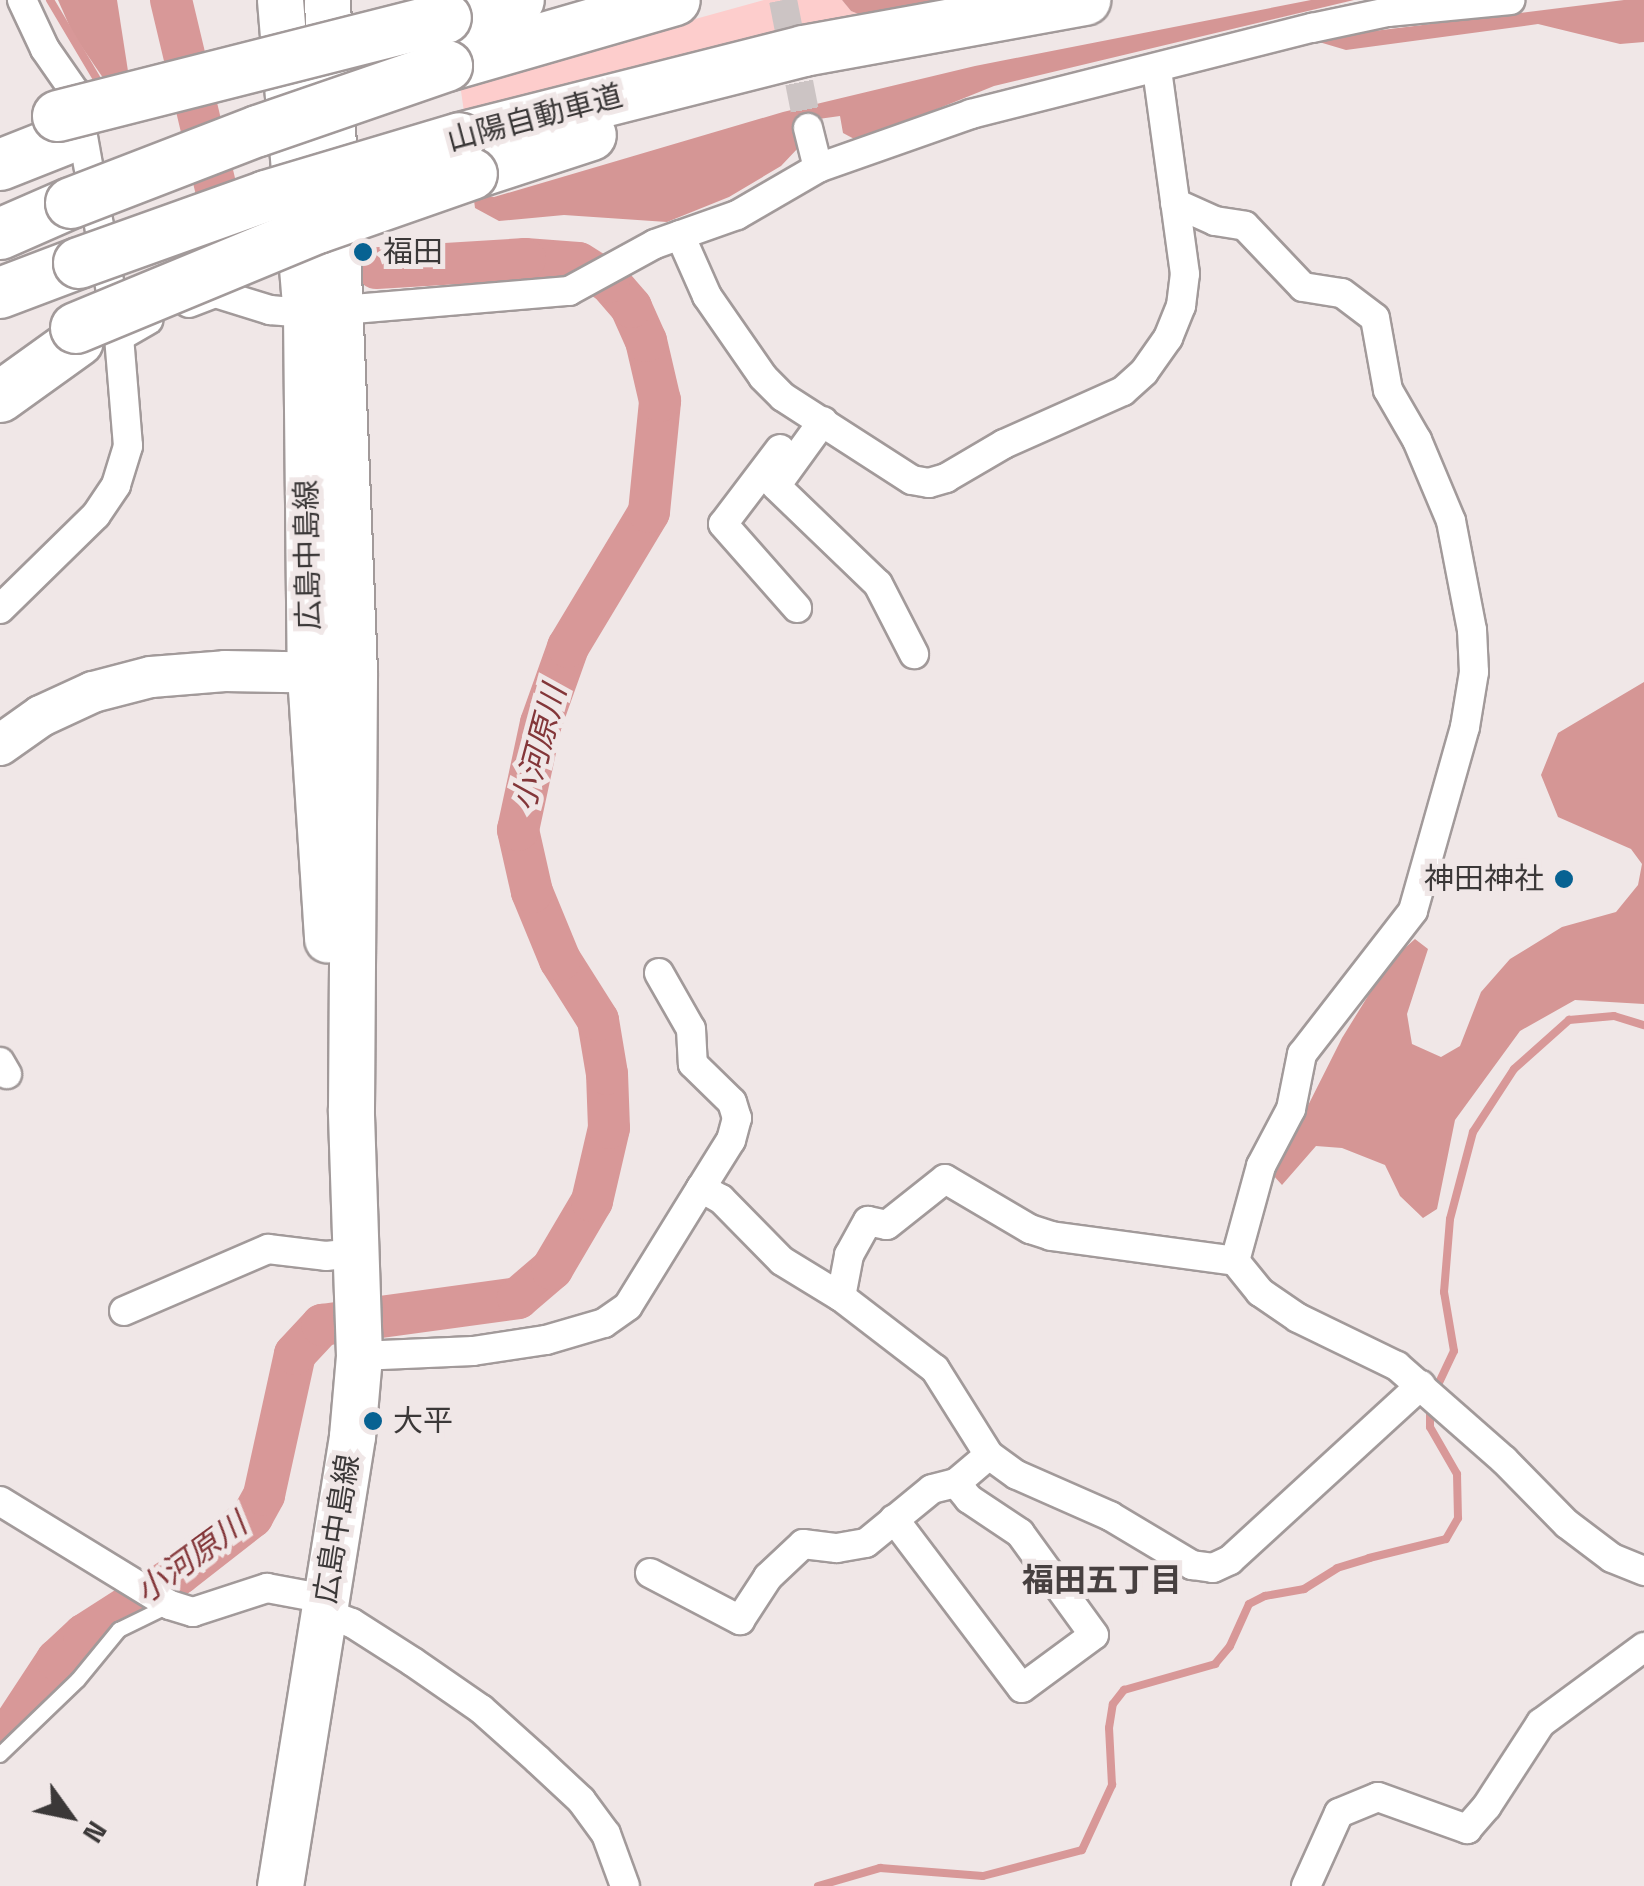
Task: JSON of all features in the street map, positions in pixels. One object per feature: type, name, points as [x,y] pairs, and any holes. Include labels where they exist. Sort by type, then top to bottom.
[{"type":"highway","points":[[0,234],[258,131],[439,28],[519,0]]},
{"type":"highway","points":[[0,164],[60,128],[321,25],[439,28],[674,0]]},
{"type":"highway","name":"山陽自動車道","points":[[0,294],[266,196],[466,156],[804,52],[1085,0]]},
{"type":"highway","points":[[0,126],[60,128]]},
{"type":"highway","points":[[0,396],[169,288],[318,228],[466,156]]},
{"type":"highway","points":[[0,364],[91,335]]},
{"type":"main road","name":"広島中島線","points":[[280,0],[324,311]]},
{"type":"main road","name":"広島中島線","points":[[280,1886],[352,1436],[359,1349],[351,1109],[322,896],[332,673],[321,25]]},
{"type":"street","points":[[0,609],[96,515],[116,485],[128,446],[91,335],[74,92],[45,49],[22,0]]},
{"type":"street","points":[[91,335],[215,294],[270,310],[324,311],[568,291],[667,240],[737,215],[818,168],[972,114],[1388,12],[1510,0]]},
{"type":"street","points":[[667,240],[763,378],[912,480],[928,483],[1122,391],[1144,372],[1168,338],[1181,306],[1185,274],[1157,70]]},
{"type":"street","points":[[808,128],[818,168]]},
{"type":"street","points":[[1175,203],[1214,221],[1245,226],[1304,286],[1342,293],[1375,318],[1388,390],[1418,440],[1451,521],[1472,630],[1474,672],[1465,728],[1413,912],[1302,1054],[1291,1109],[1261,1166],[1235,1260]]},
{"type":"street","points":[[797,608],[723,524],[816,417]]},
{"type":"street","points":[[816,417],[776,486],[878,584],[914,654]]},
{"type":"street","points":[[0,744],[41,716],[92,692],[151,677],[224,671],[332,673]]},
{"type":"street","points":[[359,1349],[473,1351],[546,1340],[604,1323],[628,1306],[731,1140],[737,1118],[732,1102],[693,1064],[691,1028],[658,973]]},
{"type":"street","points":[[841,1297],[850,1255],[868,1222],[887,1225],[946,1179],[1030,1229],[1051,1236],[1144,1252],[1235,1260],[1260,1292],[1298,1318],[1362,1346],[1421,1385],[1566,1524],[1612,1558],[1644,1571]]},
{"type":"street","points":[[701,1188],[720,1199],[782,1262],[841,1297],[935,1369],[989,1454],[1017,1475],[1110,1516],[1192,1566],[1213,1568],[1230,1560],[1421,1385]]},
{"type":"street","points":[[124,1312],[268,1248],[326,1256],[358,1266]]},
{"type":"street","points":[[650,1573],[740,1620],[768,1577],[803,1544],[837,1548],[866,1542],[932,1489],[956,1483],[989,1454]]},
{"type":"street","points":[[894,1520],[1022,1688],[1094,1635],[1020,1534],[969,1499],[956,1483]]},
{"type":"street","points":[[0,1501],[166,1603],[192,1612],[268,1588],[325,1605],[481,1708],[581,1800],[606,1834],[625,1886]]},
{"type":"street","points":[[1306,1886],[1338,1813],[1378,1797],[1467,1829],[1487,1806],[1542,1723],[1644,1647]]},
{"type":"lane","points":[[0,1754],[78,1680],[119,1630],[166,1603]]},
{"type":"shaded area","points":[[58,0],[117,0],[130,84],[112,91],[73,34]]},
{"type":"shaded area","points":[[764,0],[842,0],[851,11],[878,22],[464,112],[460,84]]},
{"type":"shaded area","points":[[842,0],[996,0],[878,22],[851,11]]},
{"type":"shaded area","points":[[1311,0],[1354,0],[994,86],[858,141],[843,133],[840,116],[797,122],[799,147],[781,166],[729,197],[667,222],[564,215],[499,221],[475,208],[473,193],[494,197],[783,112],[975,66]]},
{"type":"shaded area","points":[[1644,0],[1644,42],[1620,44],[1538,24],[1346,50],[1309,39]]},
{"type":"shaded area","points":[[1644,682],[1644,1004],[1575,1000],[1520,1031],[1455,1120],[1437,1209],[1423,1218],[1400,1196],[1385,1165],[1342,1148],[1316,1146],[1282,1185],[1273,1175],[1342,1038],[1389,962],[1415,939],[1428,949],[1407,1014],[1412,1044],[1441,1057],[1460,1046],[1481,992],[1510,959],[1562,927],[1616,912],[1638,885],[1642,864],[1631,849],[1558,817],[1541,775],[1558,733]]},
{"type":"waterway","points":[[50,0],[101,86]]},
{"type":"waterway","name":"小河原川","points":[[171,0],[229,243]]},
{"type":"waterway","name":"小河原川","points":[[0,1736],[15,1724],[57,1660],[84,1635],[179,1574],[252,1517],[264,1495],[295,1354],[322,1325],[518,1298],[552,1269],[592,1201],[609,1128],[607,1074],[598,1020],[560,960],[532,892],[518,830],[541,723],[568,647],[649,512],[660,401],[646,341],[631,307],[609,282],[578,263],[525,259],[376,268]]},
{"type":"waterway","points":[[1436,1389],[1454,1351],[1444,1292],[1450,1219],[1473,1132],[1514,1069],[1569,1020],[1614,1016],[1644,1025]]},
{"type":"waterway","points":[[818,1886],[880,1868],[983,1876],[1082,1850],[1112,1785],[1109,1728],[1113,1704],[1124,1690],[1215,1664],[1230,1646],[1249,1604],[1265,1596],[1304,1589],[1337,1568],[1446,1539],[1458,1518],[1457,1474],[1430,1427],[1430,1407]]},
{"type":"tunnel","points":[[783,0],[808,128]]},
{"type":"place","name":"福田","points":[[363,252]]},
{"type":"place","name":"神田神社","points":[[1564,879]]},
{"type":"place","name":"大平","points":[[373,1421]]},
{"type":"district","name":"福田五丁目","points":[[1102,1580]]}]
